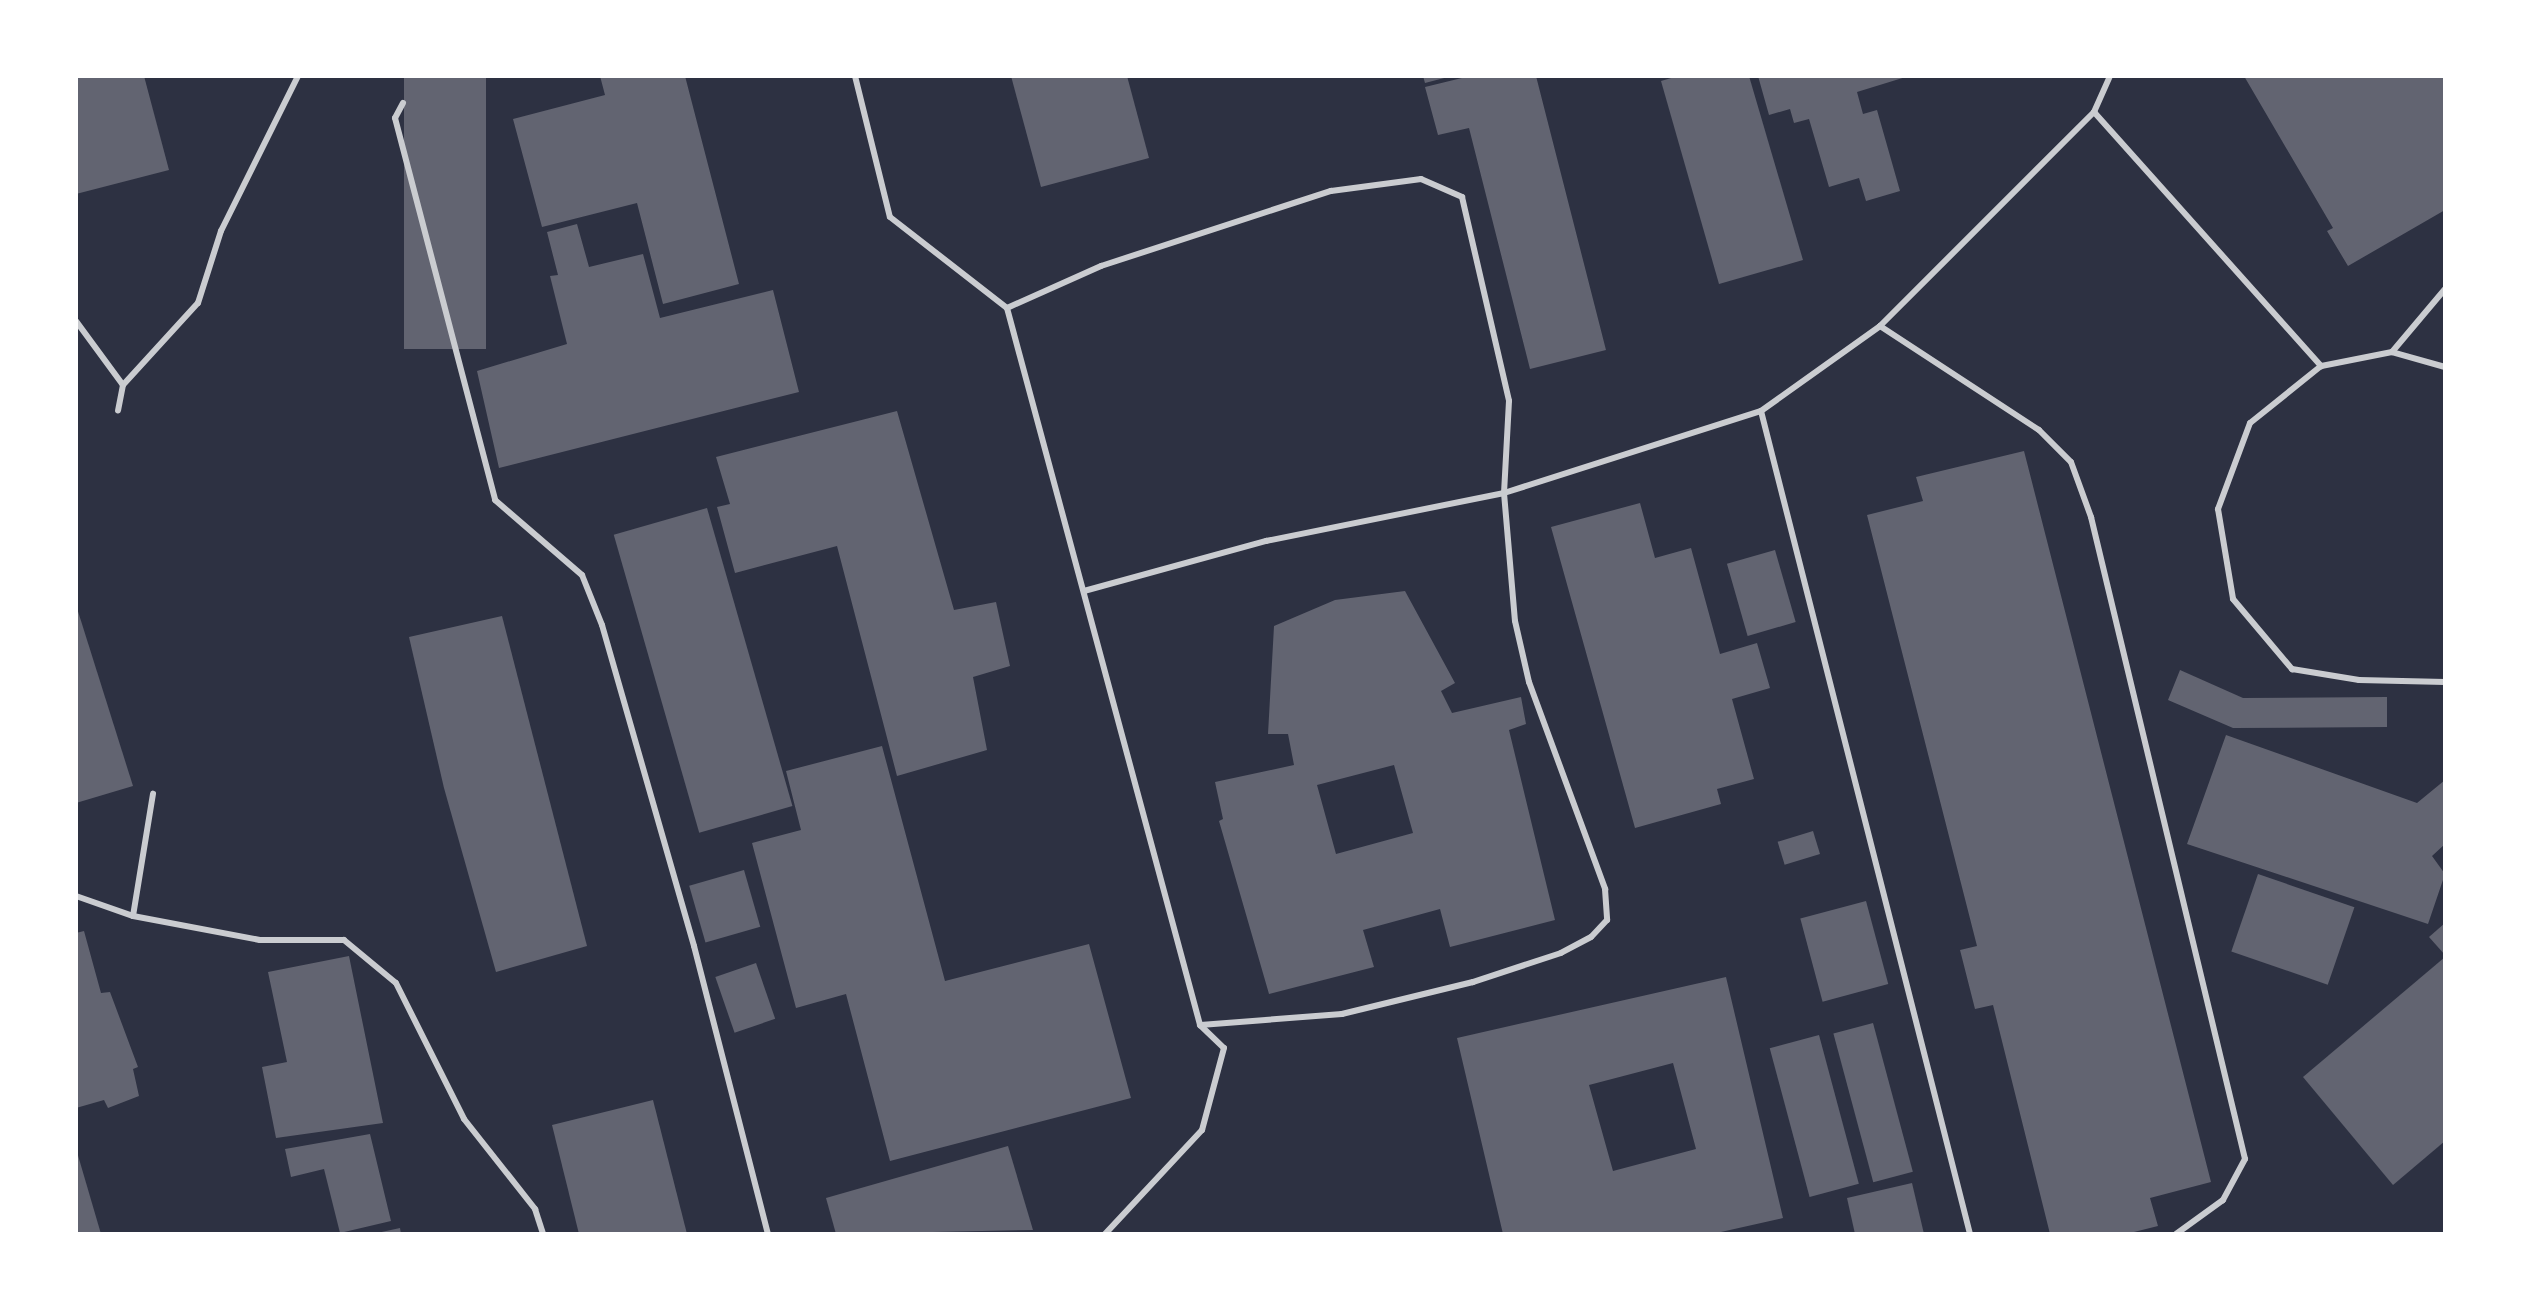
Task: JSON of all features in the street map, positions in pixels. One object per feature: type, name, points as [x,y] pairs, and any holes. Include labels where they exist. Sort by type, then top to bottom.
[{"type":"lane","points":[[118,411],[123,385],[198,303],[221,231],[298,76]]},
{"type":"lane","points":[[855,76],[890,217],[1007,308],[1200,1025],[1224,1048],[1202,1130],[1105,1234]]},
{"type":"lane","points":[[1084,591],[1266,541],[1504,493],[1761,411],[1880,326],[2094,112],[2110,76]]},
{"type":"lane","points":[[403,103],[395,118],[495,500],[582,575],[602,625],[694,946],[768,1234]]},
{"type":"lane","points":[[2094,112],[2321,366]]},
{"type":"lane","points":[[1007,308],[1101,266],[1222,223],[1331,191],[1421,179],[1462,197],[1509,401],[1504,493],[1515,621],[1529,682],[1605,889],[1607,920],[1591,937],[1561,953],[1473,982],[1342,1014],[1200,1025]]},
{"type":"lane","points":[[2392,352],[2445,289]]},
{"type":"lane","points":[[76,321],[123,385]]},
{"type":"lane","points":[[1880,326],[2039,430],[2071,462],[2091,517],[2245,1159],[2223,1200],[2176,1234]]},
{"type":"lane","points":[[2445,367],[2392,352],[2321,366],[2250,423],[2218,509],[2233,599],[2292,669],[2359,680],[2445,682]]},
{"type":"lane","points":[[1761,411],[1970,1234]]},
{"type":"lane","points":[[133,916],[153,794]]},
{"type":"lane","points":[[76,896],[133,916],[260,940],[344,940],[396,983],[464,1119],[535,1209],[543,1234]]},
{"type":"building","points":[[76,76],[144,76],[169,170],[76,194]]},
{"type":"building","points":[[404,76],[486,76],[486,349],[404,349]]},
{"type":"building","points":[[600,76],[685,76],[739,284],[663,304],[637,203],[542,227],[513,119],[605,95]]},
{"type":"building","points":[[1011,76],[1127,76],[1149,158],[1041,187]]},
{"type":"building","points":[[1423,76],[1448,76],[1448,77],[1425,83]]},
{"type":"building","points":[[1470,76],[1536,76],[1606,350],[1530,369],[1469,128],[1438,135],[1425,87]]},
{"type":"building","points":[[1678,76],[1749,76],[1803,260],[1719,284],[1661,81]]},
{"type":"building","points":[[1758,76],[1909,76],[1857,92],[1863,114],[1877,110],[1900,191],[1866,201],[1859,178],[1829,187],[1809,119],[1794,123],[1790,109],[1769,115]]},
{"type":"building","points":[[2244,76],[2445,76],[2445,210],[2348,266],[2327,231],[2333,228]]},
{"type":"building","points":[[577,224],[589,267],[643,254],[660,318],[773,290],[799,392],[499,468],[477,371],[567,344],[550,276],[558,275],[547,232]]},
{"type":"building","points":[[897,411],[954,610],[996,602],[1010,666],[973,677],[987,750],[897,776],[837,546],[735,573],[717,507],[730,504],[716,457]]},
{"type":"building","points":[[2024,451],[2211,1182],[2150,1198],[2158,1226],[2126,1234],[2050,1234],[1993,1005],[1975,1009],[1960,950],[1977,946],[1867,515],[1923,501],[1916,477]]},
{"type":"building","points":[[1640,503],[1655,558],[1691,548],[1720,654],[1757,643],[1770,688],[1732,699],[1754,779],[1717,789],[1721,804],[1635,828],[1551,527]]},
{"type":"building","points":[[707,508],[792,806],[699,833],[614,535]]},
{"type":"building","points":[[1775,550],[1796,622],[1748,636],[1727,564]]},
{"type":"building","points":[[1405,591],[1455,683],[1441,691],[1452,713],[1521,697],[1526,724],[1509,730],[1555,920],[1450,947],[1440,909],[1363,930],[1374,967],[1269,994],[1219,821],[1223,819],[1215,782],[1294,765],[1288,734],[1268,734],[1274,626],[1335,600]],"holes":[[[1394,765],[1413,833],[1336,854],[1317,785]]]},
{"type":"building","points":[[76,605],[133,786],[76,803]]},
{"type":"building","points":[[502,616],[587,946],[496,972],[444,788],[409,637]]},
{"type":"building","points":[[2180,670],[2243,698],[2387,697],[2387,727],[2233,728],[2168,700]]},
{"type":"building","points":[[2226,735],[2417,803],[2445,780],[2445,844],[2432,856],[2445,874],[2428,924],[2187,844]]},
{"type":"building","points":[[882,746],[945,981],[1089,944],[1131,1098],[890,1161],[846,994],[796,1008],[752,843],[801,830],[786,771]]},
{"type":"building","points":[[1813,831],[1820,854],[1785,865],[1778,842]]},
{"type":"building","points":[[744,870],[760,927],[705,942],[689,886]]},
{"type":"building","points":[[2258,874],[2354,907],[2328,985],[2231,952]]},
{"type":"building","points":[[1866,901],[1888,984],[1823,1002],[1800,919]]},
{"type":"building","points":[[2445,923],[2445,955],[2429,937]]},
{"type":"building","points":[[84,931],[101,993],[110,992],[138,1067],[133,1069],[139,1096],[108,1108],[104,1100],[76,1108],[76,933]]},
{"type":"building","points":[[349,956],[383,1123],[276,1138],[262,1067],[287,1062],[268,972]]},
{"type":"building","points":[[2445,957],[2445,1141],[2393,1185],[2303,1077]]},
{"type":"building","points":[[756,963],[775,1019],[735,1033],[715,977]]},
{"type":"building","points":[[1726,977],[1783,1218],[1712,1234],[1503,1234],[1457,1038]],"holes":[[[1673,1063],[1696,1149],[1613,1171],[1589,1085]]]},
{"type":"building","points":[[1873,1023],[1913,1172],[1873,1182],[1833,1034]]},
{"type":"building","points":[[1819,1035],[1859,1184],[1810,1197],[1770,1048]]},
{"type":"building","points":[[653,1100],[687,1234],[579,1234],[552,1125]]},
{"type":"building","points":[[370,1134],[391,1221],[340,1233],[324,1169],[291,1177],[285,1149]]},
{"type":"building","points":[[1008,1146],[1033,1230],[836,1234],[826,1198]]},
{"type":"building","points":[[77,1152],[101,1234],[76,1234]]},
{"type":"building","points":[[1912,1183],[1924,1234],[1855,1234],[1847,1198]]},
{"type":"building","points":[[400,1228],[401,1234],[377,1234],[377,1233]]}]
